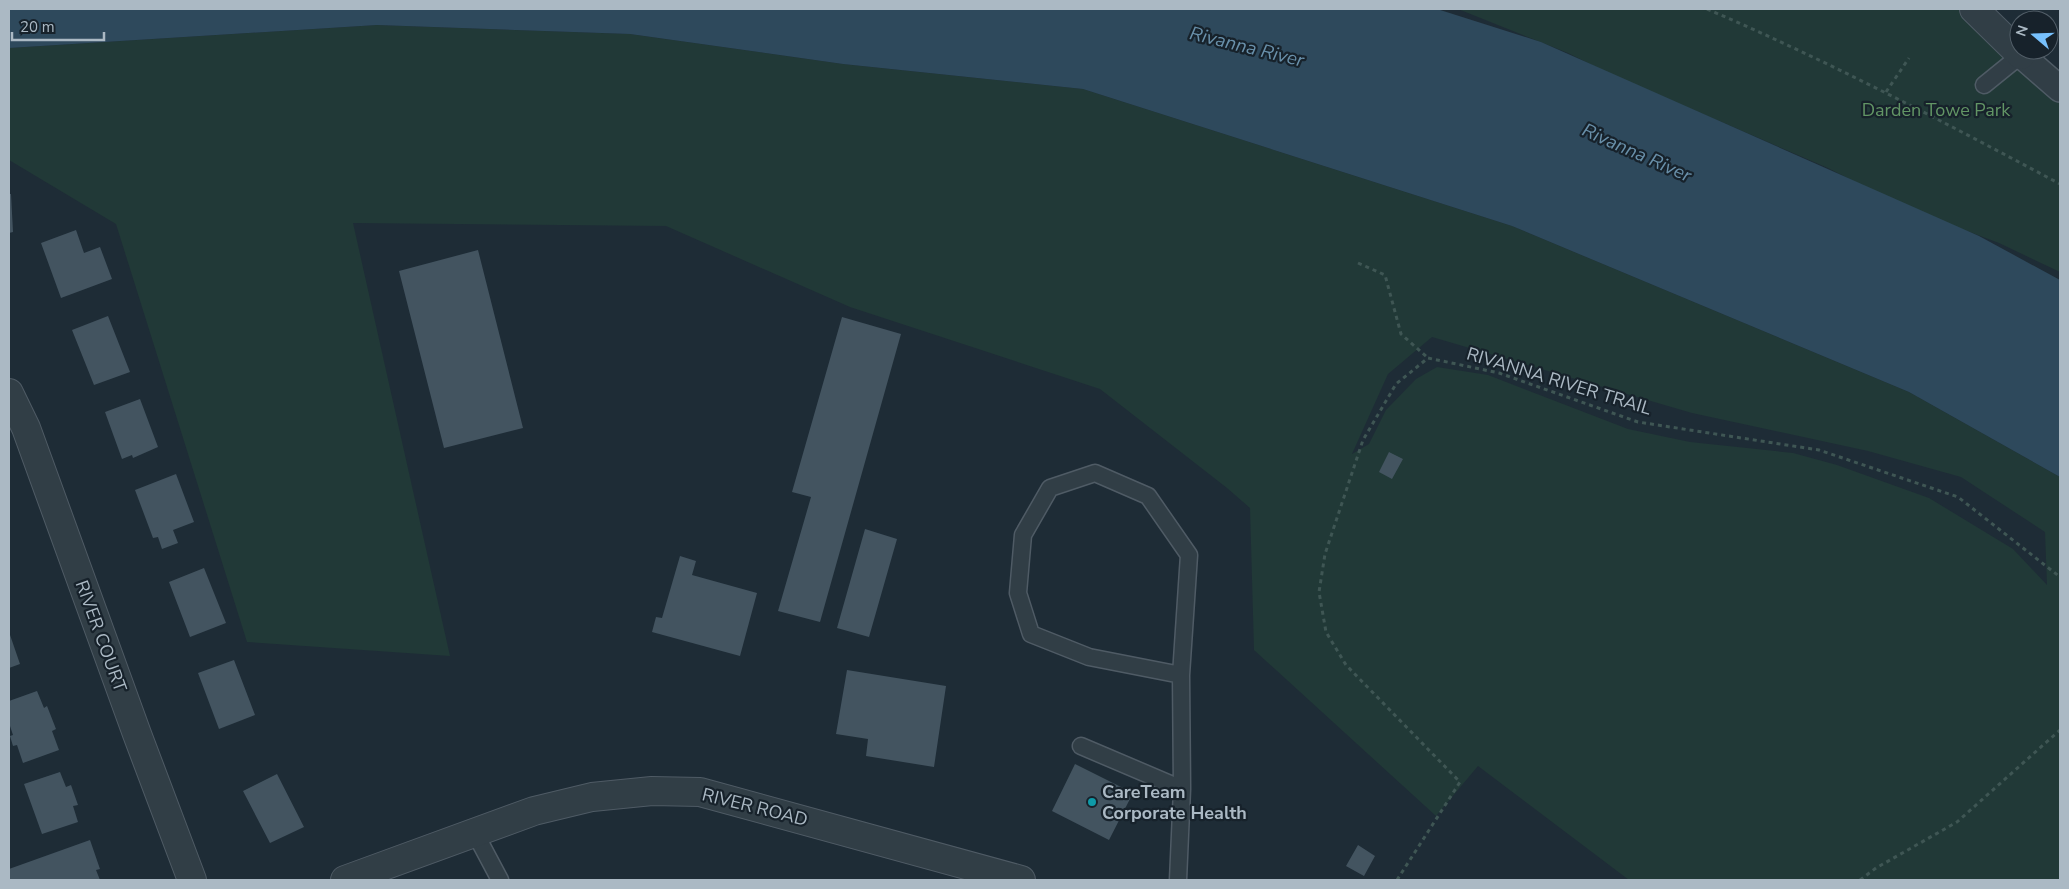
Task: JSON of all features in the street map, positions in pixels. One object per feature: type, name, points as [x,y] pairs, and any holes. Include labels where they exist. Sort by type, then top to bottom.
[{"type":"street","points":[[1974,9],[2009,43]]},
{"type":"street","points":[[2027,60],[2060,88]]},
{"type":"street","name":"RIVER COURT","points":[[9,393],[26,428],[192,880]]},
{"type":"street","name":"RIVER ROAD","points":[[345,880],[534,811],[592,797],[652,791],[700,792],[1021,880]]},
{"type":"lane","points":[[1984,85],[2015,60]]},
{"type":"lane","points":[[1178,880],[1182,789],[1181,676],[1189,555],[1148,496],[1095,473],[1050,488],[1023,535],[1018,593],[1031,634],[1090,657],[1181,676]]},
{"type":"lane","points":[[1081,746],[1182,789]]},
{"type":"lane","points":[[475,834],[500,880]]},
{"type":"path","points":[[1707,9],[1775,38],[1886,92],[2060,184]]},
{"type":"path","points":[[1886,92],[1909,58]]},
{"type":"path","points":[[1358,263],[1385,275],[1401,334],[1428,358],[1396,384],[1363,440],[1325,554],[1319,592],[1326,632],[1346,664],[1460,782],[1397,880]]},
{"type":"path","name":"RIVANNA RIVER TRAIL","points":[[1428,358],[1499,373],[1638,422],[1819,450],[1958,497],[2060,577]]},
{"type":"path","points":[[1860,880],[1876,868],[1957,822],[2060,730]]},
{"type":"green space","name":"Darden Towe Park","points":[[1458,9],[1986,9],[2009,31],[2009,60],[2040,60],[2060,79],[2060,272],[1999,243],[1906,208],[1828,168],[1608,73],[1568,53]]},
{"type":"green space","points":[[377,25],[630,34],[843,64],[1083,89],[1512,226],[1909,392],[2060,477],[2060,880],[1629,880],[1478,766],[1436,816],[1254,650],[1250,508],[1100,389],[850,307],[666,226],[353,223],[450,656],[247,642],[116,224],[9,160],[9,48]],"holes":[[[1432,337],[1692,413],[1868,451],[1961,477],[2045,532],[2047,585],[2013,549],[1929,498],[1837,465],[1793,453],[1690,442],[1628,429],[1488,375],[1437,367],[1416,379],[1386,410],[1369,444],[1352,454],[1388,374]]]},
{"type":"water","name":"Rivanna River","points":[[9,9],[1437,9],[1541,42],[1979,236],[2060,280],[2060,477],[1909,392],[1512,226],[1083,89],[843,64],[630,34],[377,25],[9,48]]},
{"type":"building","points":[[9,194],[11,194],[13,232],[9,233]]},
{"type":"building","points":[[76,230],[84,253],[100,247],[112,279],[61,298],[41,243]]},
{"type":"building","points":[[478,250],[523,428],[444,448],[399,271]]},
{"type":"building","points":[[108,316],[130,372],[94,385],[72,330]]},
{"type":"building","points":[[842,317],[901,334],[820,622],[778,611],[811,497],[792,492]]},
{"type":"building","points":[[140,399],[158,447],[133,458],[132,455],[122,459],[105,412]]},
{"type":"building","points":[[1389,452],[1403,459],[1392,479],[1379,472]]},
{"type":"building","points":[[176,474],[194,522],[173,530],[178,543],[162,549],[158,537],[153,538],[135,490]]},
{"type":"building","points":[[865,529],[897,539],[869,637],[837,628]]},
{"type":"building","points":[[680,556],[696,561],[692,575],[757,593],[740,656],[652,632],[656,617],[662,618]]},
{"type":"building","points":[[204,568],[226,623],[190,637],[169,582]]},
{"type":"building","points":[[9,632],[20,664],[9,668]]},
{"type":"building","points":[[234,660],[255,715],[219,729],[198,673]]},
{"type":"building","points":[[847,670],[946,686],[934,767],[866,756],[868,739],[836,734]]},
{"type":"building","points":[[37,691],[44,708],[47,706],[56,729],[52,731],[59,750],[23,763],[17,745],[13,746],[10,736],[13,735],[9,723],[9,701]]},
{"type":"building","name":"CareTeam Corporate Health","points":[[1075,764],[1133,793],[1109,840],[1052,811]]},
{"type":"building","points":[[60,772],[66,787],[71,785],[78,805],[73,806],[78,822],[42,834],[24,784]]},
{"type":"building","points":[[277,774],[304,827],[270,843],[243,791]]},
{"type":"building","points":[[90,840],[100,869],[96,870],[100,880],[9,880],[9,869]]},
{"type":"building","points":[[1358,845],[1375,856],[1364,876],[1346,866]]},
{"type":"place","name":"CareTeam Corporate Health","points":[[1092,802]]}]
